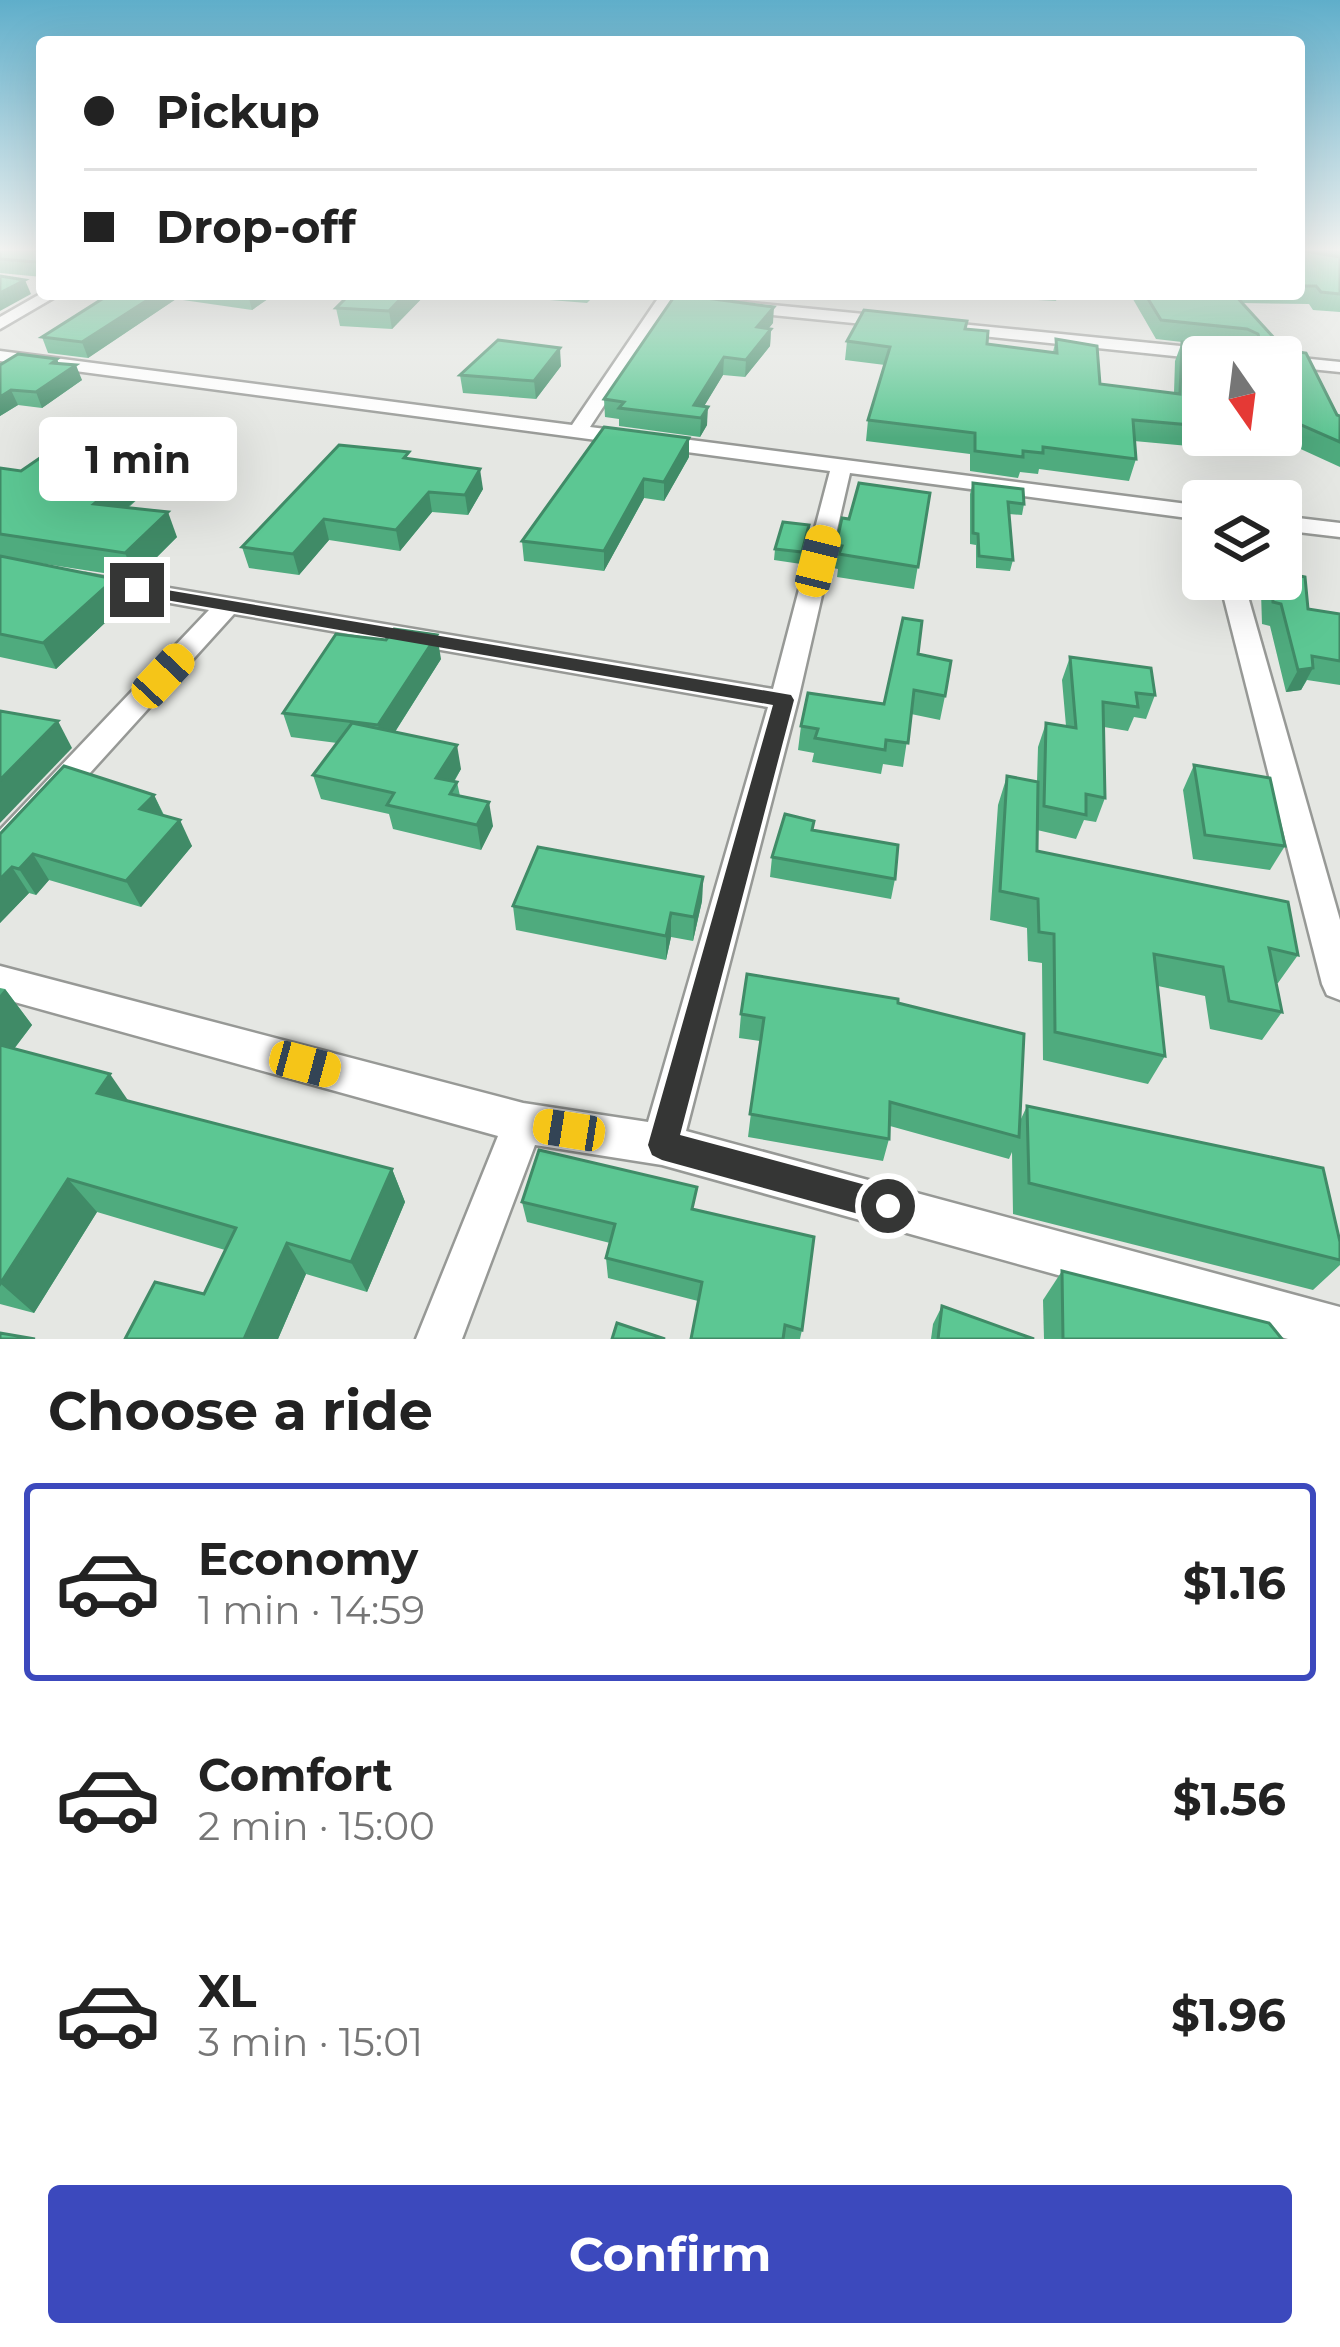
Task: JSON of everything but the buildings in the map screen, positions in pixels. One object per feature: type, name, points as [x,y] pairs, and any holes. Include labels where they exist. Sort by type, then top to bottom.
[{"type":"street","points":[[577,433],[657,312]]},
{"type":"street","points":[[806,312],[918,325]]},
{"type":"street","points":[[941,327],[1182,351]]},
{"type":"street","points":[[0,356],[1182,510]]},
{"type":"street","points":[[1302,363],[1340,367]]},
{"type":"street","points":[[662,1145],[784,700],[841,468]]},
{"type":"street","points":[[1302,525],[1340,530]]},
{"type":"street","points":[[68,578],[784,700]]},
{"type":"street","points":[[1237,600],[1340,984]]},
{"type":"street","points":[[0,850],[228,605]]},
{"type":"street","points":[[0,982],[523,1123],[662,1145],[1340,1330]]},
{"type":"street","points":[[439,1339],[523,1123]]},
{"type":"route","points":[[137,590],[784,700],[662,1145],[888,1206]]}]
